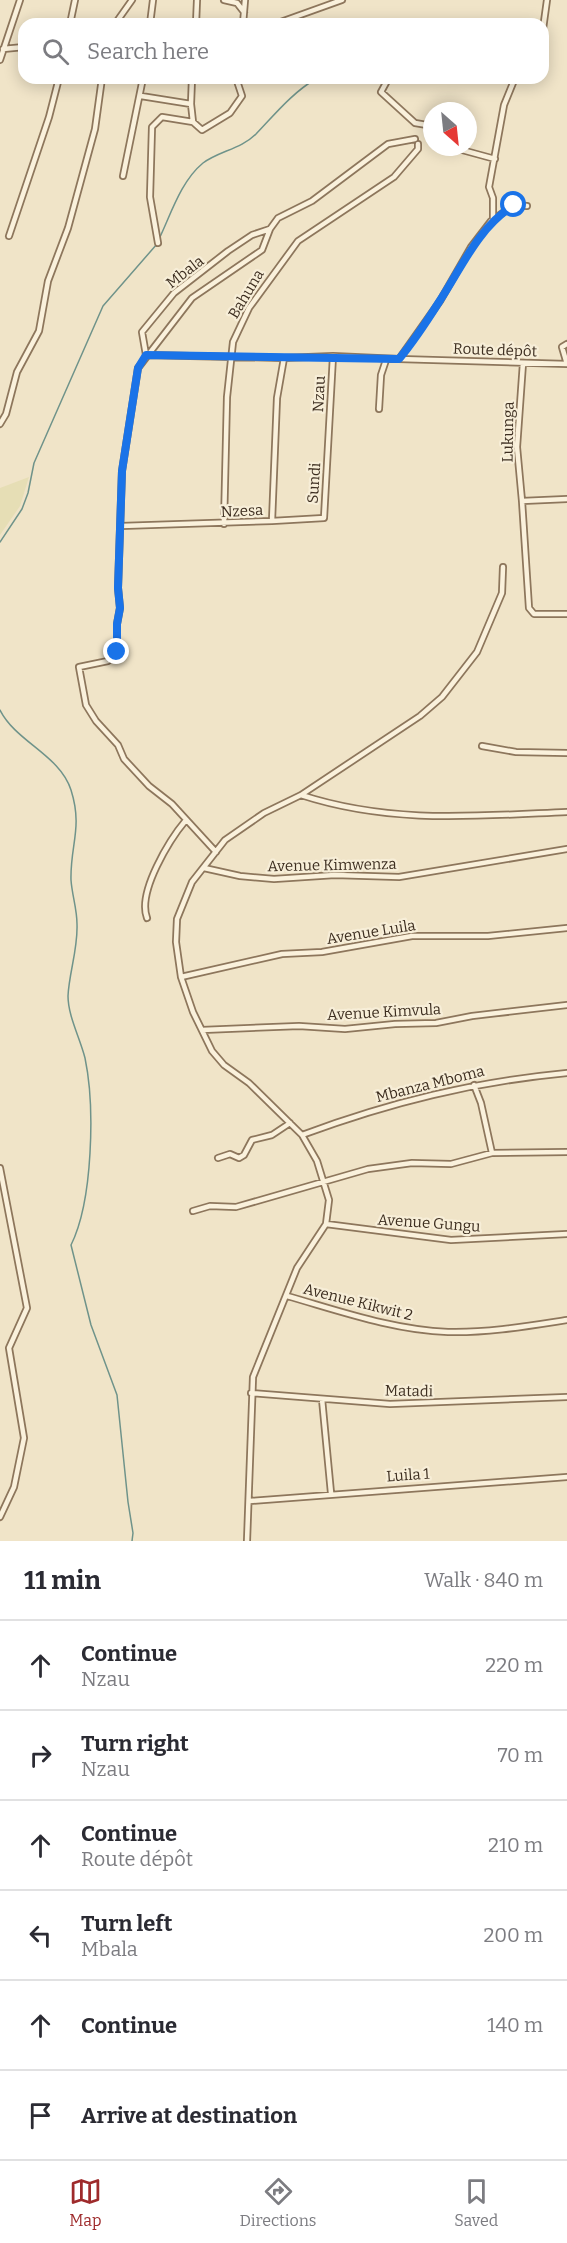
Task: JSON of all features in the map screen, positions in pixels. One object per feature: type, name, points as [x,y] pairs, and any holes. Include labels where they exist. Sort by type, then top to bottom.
[{"type":"street","points":[[0,60],[21,0]]},
{"type":"street","points":[[71,18],[75,0]]},
{"type":"street","points":[[119,18],[132,0]]},
{"type":"street","points":[[151,18],[153,0]]},
{"type":"street","points":[[196,18],[197,0]]},
{"type":"street","points":[[224,0],[237,3],[244,12]]},
{"type":"street","points":[[244,18],[245,0]]},
{"type":"street","points":[[292,18],[342,0]]},
{"type":"street","points":[[546,18],[547,0]]},
{"type":"street","points":[[2,49],[18,48]]},
{"type":"street","points":[[9,236],[49,117],[57,84]]},
{"type":"street","points":[[1,421],[17,372],[39,331],[48,281],[68,228],[92,141],[101,84]]},
{"type":"street","points":[[123,176],[143,84]]},
{"type":"street","points":[[192,84],[190,104],[193,122]]},
{"type":"street","points":[[158,243],[150,197],[152,127],[162,117],[193,122],[202,130],[230,113],[242,96],[238,84]]},
{"type":"street","points":[[385,84],[381,92],[415,123],[423,124]]},
{"type":"street","points":[[493,220],[493,198],[489,187],[504,105],[513,84]]},
{"type":"street","points":[[141,96],[190,104]]},
{"type":"street","name":"Mbala","points":[[186,820],[124,759],[119,747],[87,708],[79,667],[108,661],[117,652],[122,471],[138,368],[146,355],[142,332],[174,293],[252,235],[270,229],[278,218],[312,201],[388,144],[416,141]]},
{"type":"street","name":"Bahuna","points":[[224,524],[227,397],[233,342],[249,308],[298,241],[394,177],[418,149],[416,141]]},
{"type":"street","points":[[477,154],[495,159]]},
{"type":"street","points":[[399,359],[440,301],[466,256],[493,220],[514,205],[527,206]]},
{"type":"street","points":[[146,355],[192,298],[262,250],[270,229]]},
{"type":"street","name":"Route dépôt","points":[[399,359],[567,364],[562,347],[567,344]]},
{"type":"street","points":[[146,355],[284,358],[333,356]]},
{"type":"street","name":"Nzau","points":[[328,450],[333,356],[399,359]]},
{"type":"street","name":"Nzesa","points":[[121,526],[272,521],[277,398],[284,358]]},
{"type":"street","points":[[379,409],[381,375],[386,360]]},
{"type":"street","name":"Lukunga","points":[[523,363],[517,447],[529,608],[534,614],[567,614]]},
{"type":"street","name":"Sundi","points":[[272,521],[324,518],[328,450]]},
{"type":"street","points":[[522,501],[567,499]]},
{"type":"street","points":[[247,1541],[250,1501],[251,1393],[262,1350],[297,1268],[326,1224],[329,1204],[325,1183],[302,1134],[249,1083],[224,1065],[212,1051],[181,977],[176,942],[177,919],[192,882],[225,840],[264,813],[301,795],[420,716],[442,697],[477,652],[502,593],[504,567]]},
{"type":"street","points":[[482,746],[516,752],[567,753]]},
{"type":"street","points":[[301,795],[359,810],[404,816],[567,812]]},
{"type":"street","points":[[147,918],[145,910],[148,893],[160,861],[171,837],[186,820],[216,852]]},
{"type":"street","name":"Avenue Kimwenza","points":[[204,868],[240,876],[274,879],[335,875],[399,877],[567,849]]},
{"type":"street","name":"Avenue Luila","points":[[181,977],[282,954],[322,952],[412,936],[488,936],[567,928]]},
{"type":"street","name":"Avenue Kimvula","points":[[202,1030],[299,1026],[345,1029],[436,1023],[472,1016],[567,1005]]},
{"type":"street","name":"Mbanza Mboma","points":[[302,1134],[398,1103],[474,1085],[498,1080],[567,1073]]},
{"type":"street","points":[[474,1085],[482,1103],[492,1153]]},
{"type":"street","points":[[218,1158],[230,1154],[239,1158],[244,1155],[252,1140],[272,1135],[290,1123]]},
{"type":"street","points":[[192,1211],[210,1206],[236,1207],[368,1169],[412,1162],[451,1164],[492,1153],[567,1152]]},
{"type":"street","points":[[0,1168],[27,1308],[9,1348],[24,1438],[14,1487],[0,1517]]},
{"type":"street","name":"Avenue Gungu","points":[[326,1224],[397,1235],[455,1240],[567,1234]]},
{"type":"street","name":"Avenue Kikwit 2","points":[[287,1296],[394,1326],[449,1332],[512,1328],[567,1320]]},
{"type":"street","name":"Matadi","points":[[251,1393],[422,1404],[567,1397]]},
{"type":"street","points":[[322,1399],[332,1493]]},
{"type":"street","name":"Luila 1","points":[[250,1501],[567,1477]]},
{"type":"shaded area","points":[[29,477],[20,506],[0,535],[0,488]]},
{"type":"waterway","points":[[159,239],[177,198],[195,170],[209,159],[250,139],[308,84]]},
{"type":"waterway","points":[[0,542],[22,509],[34,463],[103,306],[157,244]]},
{"type":"waterway","points":[[0,710],[16,731],[58,767],[71,790],[76,815],[71,880],[77,933],[68,996],[72,1019],[85,1058],[91,1127],[84,1204],[71,1245],[91,1325],[117,1395],[133,1533],[132,1541]]},
{"type":"route","points":[[117,652],[122,471],[138,368],[146,355],[284,358],[333,356],[399,359],[440,301],[460,264],[491,221],[514,205]]}]
